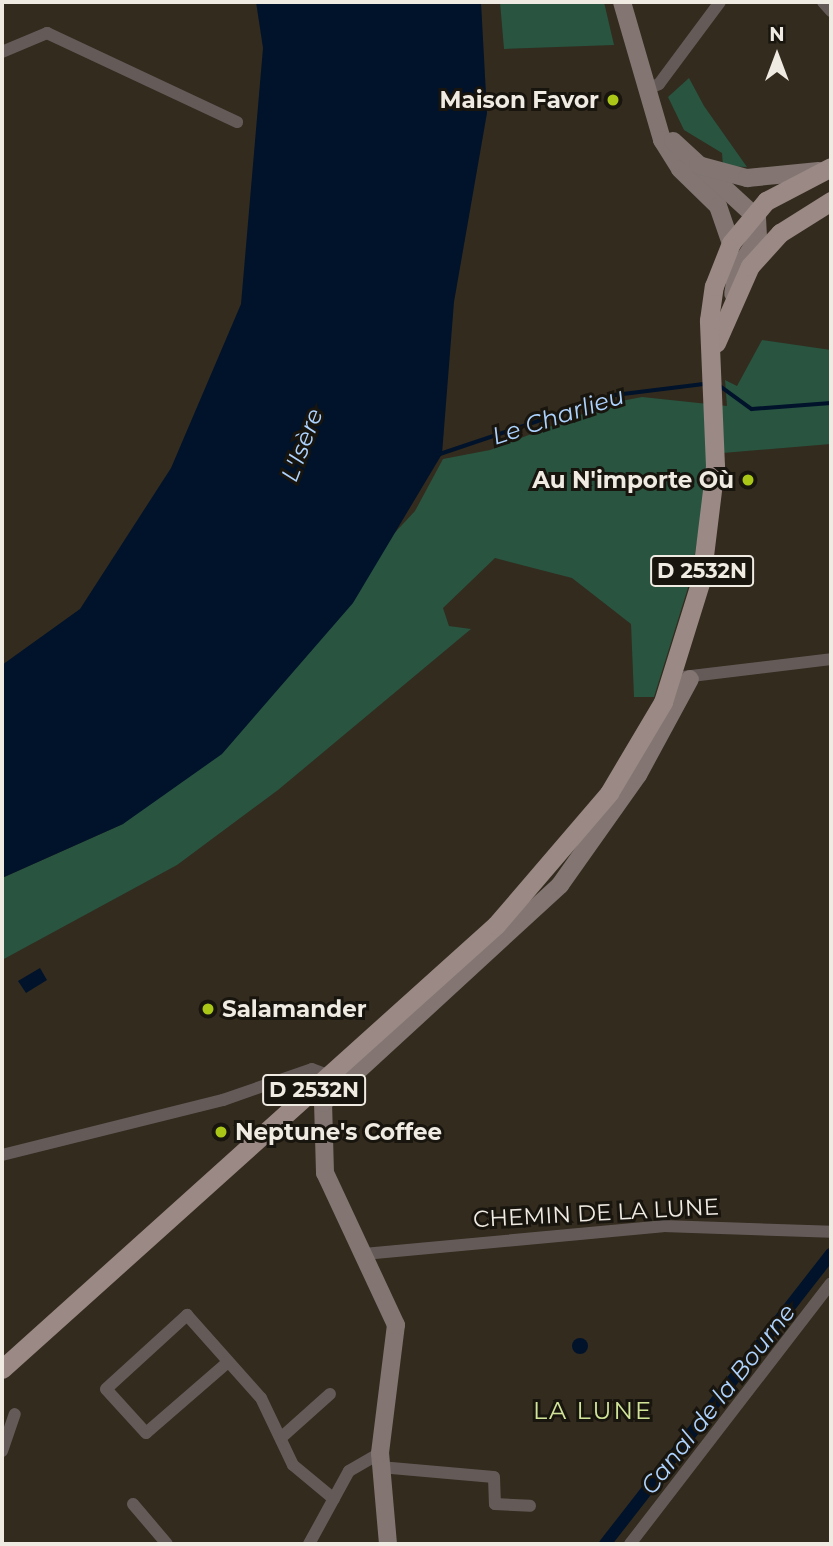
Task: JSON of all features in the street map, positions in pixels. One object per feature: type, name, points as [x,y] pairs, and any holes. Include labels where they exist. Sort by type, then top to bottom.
[{"type":"main road","name":"D 2532N","points":[[2,1369],[330,1076],[551,869],[628,765],[682,676],[706,549],[716,433],[710,302],[731,243],[755,212],[825,169]]},
{"type":"main road","name":"D 2532N","points":[[714,372],[733,295],[780,233],[831,201]]},
{"type":"street","points":[[622,2],[648,98],[680,169],[723,214],[731,243]]},
{"type":"street","points":[[648,98],[720,2]]},
{"type":"street","points":[[823,2],[831,10]]},
{"type":"street","points":[[2,52],[47,33],[237,122]]},
{"type":"street","points":[[648,98],[692,163],[755,212]]},
{"type":"street","points":[[692,163],[747,178],[825,169]]},
{"type":"street","name":"D 2532N","points":[[733,295],[737,271],[758,237],[755,212]]},
{"type":"street","points":[[388,1544],[380,1460],[396,1325],[325,1173],[323,1103],[561,884],[638,775],[682,676],[831,659]]},
{"type":"street","points":[[2,1155],[223,1100],[312,1069],[330,1076]]},
{"type":"street","name":"CHEMIN DE LA LUNE","points":[[364,1254],[663,1226],[831,1232]]},
{"type":"street","points":[[630,1544],[831,1283]]},
{"type":"street","points":[[228,1362],[146,1433],[106,1389],[187,1315],[261,1398],[283,1436],[293,1465],[334,1499]]},
{"type":"street","points":[[283,1436],[330,1394]]},
{"type":"street","points":[[2,1451],[15,1414]]},
{"type":"street","points":[[309,1544],[349,1471],[380,1460],[494,1477],[495,1504],[530,1506]]},
{"type":"street","points":[[133,1504],[167,1544]]},
{"type":"green space","points":[[500,2],[604,2],[614,45],[504,49]]},
{"type":"green space","points":[[689,78],[704,106],[747,167],[723,166],[722,153],[684,130],[668,97]]},
{"type":"green space","points":[[762,340],[831,350],[831,444],[711,454],[691,578],[654,697],[634,697],[631,624],[572,578],[495,558],[443,608],[449,626],[471,629],[278,790],[177,865],[2,960],[2,878],[123,824],[415,511],[443,459],[490,450],[611,403],[642,397],[727,406],[725,380],[737,386]]},
{"type":"water","name":"L'Isère","points":[[256,2],[481,2],[487,113],[454,302],[442,454],[353,603],[222,754],[123,824],[2,878],[2,665],[80,609],[171,468],[241,304],[263,48]]},
{"type":"water","points":[[40,968],[47,980],[26,993],[18,981]]},
{"type":"water","points":[[577,1338],[583,1338],[588,1346],[586,1352],[577,1354],[572,1349],[572,1343]]},
{"type":"waterway","name":"Le Charlieu","points":[[437,455],[615,395],[705,384]]},
{"type":"waterway","name":"Le Charlieu","points":[[720,386],[752,409],[831,403]]},
{"type":"waterway","name":"Canal de la Bourne","points":[[605,1544],[831,1254]]},
{"type":"place","name":"Maison Favor","points":[[613,100]]},
{"type":"place","name":"Au N'importe Où","points":[[748,480]]},
{"type":"place","name":"Salamander","points":[[208,1009]]},
{"type":"place","name":"Neptune's Coffee","points":[[221,1132]]},
{"type":"district","name":"LA LUNE","points":[[593,1411]]}]
